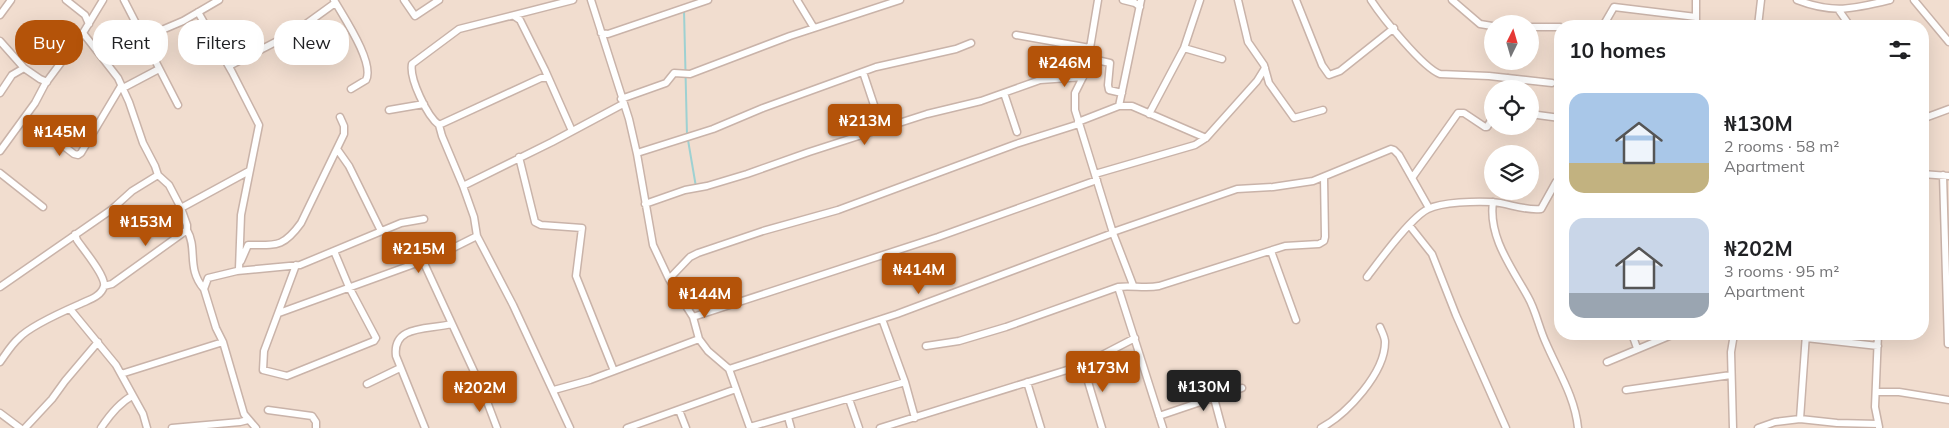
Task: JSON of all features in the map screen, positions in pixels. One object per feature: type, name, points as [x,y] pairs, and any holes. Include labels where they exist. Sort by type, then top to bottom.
[{"type":"street","points":[[0,15],[11,0]]},
{"type":"street","points":[[66,0],[85,15],[89,24]]},
{"type":"street","points":[[103,0],[83,33],[122,87],[143,143],[158,175],[169,185],[182,208],[190,238],[193,272],[204,289],[216,328],[224,342],[244,414],[256,428]]},
{"type":"street","points":[[124,0],[134,20]]},
{"type":"street","points":[[168,27],[219,0]]},
{"type":"street","points":[[404,0],[415,16],[439,0]]},
{"type":"street","points":[[570,428],[554,390],[478,236],[474,217],[439,124],[434,121],[424,104],[411,66],[414,60],[459,29],[519,16],[573,0]]},
{"type":"street","points":[[593,0],[622,102],[629,119],[653,245],[669,279],[693,317],[699,339],[708,351],[728,369],[750,428],[905,382]]},
{"type":"street","points":[[604,35],[708,0]]},
{"type":"street","points":[[797,0],[814,28]]},
{"type":"street","points":[[462,186],[572,131],[622,102],[666,83],[674,73],[690,74],[814,28],[900,0]]},
{"type":"street","points":[[1098,0],[1088,58],[1083,77],[1075,93],[1074,102],[1078,123],[1113,232],[1133,285]]},
{"type":"street","points":[[1119,106],[1140,4],[1122,0]]},
{"type":"street","points":[[1149,114],[1184,48],[1200,0]]},
{"type":"street","points":[[1238,0],[1248,42],[1265,68],[1269,83],[1294,118],[1323,110]]},
{"type":"street","points":[[1296,0],[1322,65],[1329,75],[1340,71],[1394,28]]},
{"type":"street","points":[[1452,0],[1480,24],[1484,25]]},
{"type":"street","points":[[1696,0],[1696,20]]},
{"type":"street","points":[[1759,20],[1761,0]]},
{"type":"street","points":[[1797,0],[1816,8],[1838,9],[1867,6],[1890,0]]},
{"type":"street","points":[[1914,0],[1949,42]]},
{"type":"street","points":[[229,66],[295,32],[335,1],[359,45],[368,70],[366,80],[351,88]]},
{"type":"street","points":[[1373,1],[1394,28],[1435,72],[1440,74],[1552,83]]},
{"type":"street","points":[[1607,20],[1614,7],[1696,16]]},
{"type":"street","points":[[1838,9],[1846,20]]},
{"type":"street","points":[[198,12],[229,66],[259,125],[240,222],[238,268]]},
{"type":"street","points":[[85,15],[93,16]]},
{"type":"street","points":[[519,16],[545,70],[545,78],[572,131]]},
{"type":"street","points":[[1539,27],[1554,27]]},
{"type":"street","points":[[1016,35],[1090,48]]},
{"type":"street","points":[[0,41],[24,68],[47,82]]},
{"type":"street","points":[[637,153],[713,129],[763,108],[863,72],[971,43]]},
{"type":"street","points":[[1184,48],[1222,59]]},
{"type":"street","points":[[1088,58],[1110,63],[1108,85],[1110,90],[1122,93]]},
{"type":"street","points":[[0,152],[26,117],[59,65]]},
{"type":"street","points":[[157,65],[178,105]]},
{"type":"street","points":[[0,93],[12,75],[24,68]]},
{"type":"street","points":[[693,317],[938,237],[1096,177],[1195,144],[1206,138],[1257,81],[1265,68]]},
{"type":"street","points":[[26,117],[74,154],[78,155],[122,87],[159,69]]},
{"type":"street","points":[[863,72],[882,129]]},
{"type":"street","points":[[645,204],[685,190],[707,186],[747,174],[882,129],[1004,93],[1040,80],[1083,77]]},
{"type":"street","points":[[439,124],[545,78]]},
{"type":"street","points":[[1004,93],[1017,132]]},
{"type":"street","points":[[389,110],[424,104]]},
{"type":"street","points":[[669,279],[690,257],[698,252],[838,210],[1078,123],[1119,106],[1132,106],[1206,138]]},
{"type":"street","points":[[1929,115],[1949,109]]},
{"type":"street","points":[[1412,178],[1458,113],[1464,113],[1484,126]]},
{"type":"street","points":[[1539,115],[1554,117]]},
{"type":"street","points":[[238,268],[248,245],[278,245],[292,234],[301,223],[344,134],[344,126],[340,117]]},
{"type":"street","points":[[338,149],[349,166],[381,231]]},
{"type":"street","points":[[728,369],[882,319],[1113,232],[1237,189],[1304,183],[1324,177],[1391,149],[1399,155],[1429,208]]},
{"type":"street","points":[[519,157],[535,222],[541,225],[582,228],[576,276],[614,371]]},
{"type":"street","points":[[182,208],[249,171]]},
{"type":"street","points":[[0,173],[43,207]]},
{"type":"street","points":[[0,287],[110,210],[132,191],[158,175]]},
{"type":"street","points":[[1929,175],[1946,176],[1948,344]]},
{"type":"street","points":[[926,346],[959,341],[1006,327],[1118,287],[1133,285],[1148,288],[1158,286],[1285,246],[1319,244],[1324,241],[1326,227],[1324,177]]},
{"type":"street","points":[[1366,276],[1420,213],[1429,208],[1467,201],[1493,202],[1530,209],[1541,209],[1554,186]]},
{"type":"street","points":[[1493,202],[1492,215],[1503,254],[1532,304],[1545,341],[1574,404],[1578,428]]},
{"type":"street","points":[[204,289],[208,278],[238,268],[296,265],[401,223],[424,219]]},
{"type":"street","points":[[1409,225],[1432,254],[1506,428]]},
{"type":"street","points":[[104,286],[112,284],[187,230]]},
{"type":"street","points":[[0,362],[20,336],[99,294],[104,286],[102,275],[76,240],[75,234]]},
{"type":"street","points":[[279,313],[423,261],[463,245],[478,236]]},
{"type":"street","points":[[296,265],[264,351],[263,370],[287,376],[374,341],[376,338],[348,287],[334,251]]},
{"type":"street","points":[[1272,251],[1296,320]]},
{"type":"street","points":[[423,261],[483,391],[497,428]]},
{"type":"street","points":[[1118,287],[1136,338],[1163,428]]},
{"type":"street","points":[[70,309],[108,354],[143,414],[148,428]]},
{"type":"street","points":[[882,319],[905,382],[915,418]]},
{"type":"street","points":[[424,428],[400,368],[395,347],[403,335],[430,326],[451,324]]},
{"type":"street","points":[[1321,428],[1334,421],[1356,402],[1371,378],[1383,357],[1385,340],[1380,327]]},
{"type":"street","points":[[880,428],[1083,365],[1136,338]]},
{"type":"street","points":[[554,390],[614,371],[699,339]]},
{"type":"street","points":[[1634,340],[1637,348]]},
{"type":"street","points":[[1607,362],[1658,340]]},
{"type":"street","points":[[1733,340],[1731,352],[1733,428]]},
{"type":"street","points":[[1800,419],[1806,340]]},
{"type":"street","points":[[1835,340],[1878,346]]},
{"type":"street","points":[[1758,428],[1775,422],[1800,419],[1879,426],[1876,407],[1878,340]]},
{"type":"street","points":[[25,428],[52,399],[98,342]]},
{"type":"street","points":[[121,374],[224,342]]},
{"type":"street","points":[[1083,365],[1102,428]]},
{"type":"street","points":[[367,384],[400,368]]},
{"type":"street","points":[[1626,390],[1731,375]]},
{"type":"street","points":[[1027,382],[1041,428]]},
{"type":"street","points":[[1159,416],[1242,388]]},
{"type":"street","points":[[627,428],[736,389]]},
{"type":"street","points":[[1876,392],[1899,392],[1949,400]]},
{"type":"street","points":[[100,428],[110,414],[132,396]]},
{"type":"street","points":[[1214,398],[1222,428]]},
{"type":"street","points":[[849,399],[860,428]]},
{"type":"street","points":[[268,410],[312,416],[316,422],[316,428]]},
{"type":"street","points":[[679,410],[686,428]]},
{"type":"street","points":[[0,413],[20,428]]},
{"type":"street","points":[[788,416],[791,428]]},
{"type":"street","points":[[172,428],[224,426],[248,420]]},
{"type":"shaded area","points":[[0,0],[1949,0],[1949,428],[0,428]]},
{"type":"waterway","points":[[684,10],[687,135]]},
{"type":"waterway","points":[[688,140],[696,187]]}]
